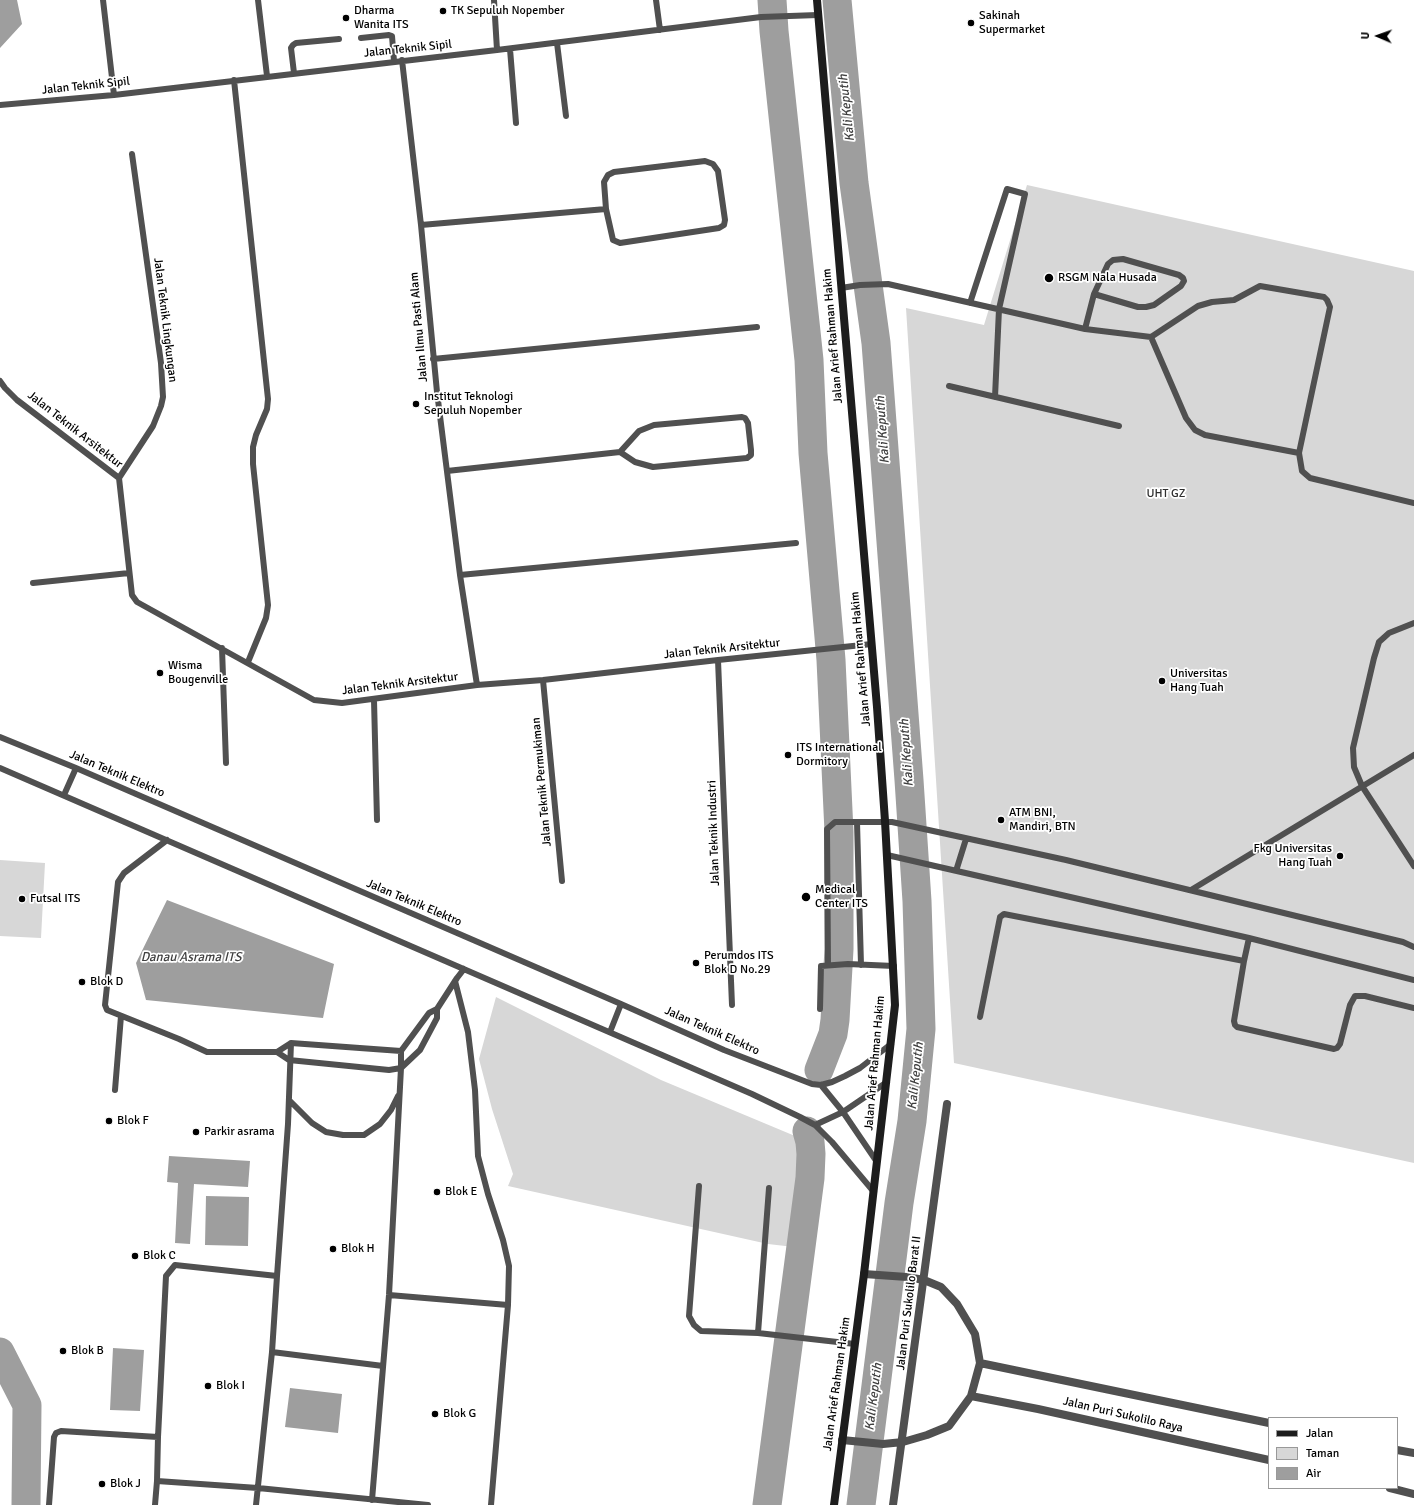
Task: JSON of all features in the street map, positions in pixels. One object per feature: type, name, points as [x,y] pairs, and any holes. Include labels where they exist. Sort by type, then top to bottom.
[{"type":"main road","name":"Jalan Arief Rahman Hakim","points":[[817,0],[872,644],[889,822],[895,1005],[878,1162],[834,1505]]},
{"type":"street","name":"Jalan Puri Sukolilo Barat II","points":[[893,1505],[903,1442],[947,1104]]},
{"type":"street","points":[[842,1440],[883,1444],[903,1442],[927,1435],[949,1426],[971,1396],[980,1363],[975,1334],[957,1304],[940,1287],[924,1280],[907,1277],[864,1274]]},
{"type":"street","name":"Jalan Puri Sukolilo Raya","points":[[980,1363],[1268,1423]]},
{"type":"street","name":"Jalan Puri Sukolilo Raya","points":[[971,1396],[1038,1409],[1268,1460]]},
{"type":"street","points":[[1398,1450],[1414,1453]]},
{"type":"street","points":[[1394,1489],[1414,1494]]},
{"type":"lane","points":[[103,0],[114,95]]},
{"type":"lane","points":[[258,0],[267,76]]},
{"type":"lane","points":[[494,0],[498,50]]},
{"type":"lane","points":[[656,0],[660,30]]},
{"type":"lane","name":"Jalan Teknik Sipil","points":[[0,106],[114,95],[402,60],[510,49],[765,17],[818,15]]},
{"type":"lane","points":[[361,38],[386,35],[392,36],[394,61]]},
{"type":"lane","points":[[294,73],[291,48],[293,45],[296,43],[339,39]]},
{"type":"lane","points":[[557,43],[566,116]]},
{"type":"lane","points":[[510,49],[516,122]]},
{"type":"lane","name":"Jalan Ilmu Pasti Alam","points":[[402,60],[421,225],[433,359],[460,575],[478,685]]},
{"type":"lane","points":[[234,80],[268,399],[267,409],[254,441],[252,464],[268,605],[266,618],[248,662]]},
{"type":"lane","name":"Jalan Teknik Lingkungan","points":[[119,478],[153,426],[163,397],[161,363],[132,154]]},
{"type":"lane","points":[[705,161],[713,164],[718,171],[725,222],[724,225],[719,228],[617,243],[611,237],[606,210],[604,182],[610,173],[705,161]]},
{"type":"lane","points":[[970,303],[1008,189],[1026,194],[999,310],[995,397]]},
{"type":"lane","points":[[421,225],[606,210]]},
{"type":"lane","points":[[1085,329],[1094,294],[1108,264],[1115,259],[1123,259],[1179,275],[1184,281],[1181,286],[1154,305],[1146,307],[1138,307],[1094,294]]},
{"type":"lane","points":[[841,288],[881,284],[922,291],[1085,329],[1152,338],[1198,306],[1212,302],[1234,300],[1260,286],[1324,297],[1326,298],[1330,307],[1299,454],[1302,471],[1310,478],[1414,503]]},
{"type":"lane","points":[[433,359],[757,327]]},
{"type":"lane","points":[[1152,338],[1186,418],[1195,430],[1205,436],[1299,454]]},
{"type":"lane","name":"Jalan Teknik Arsitektur","points":[[0,381],[17,400],[119,478],[132,595],[137,602],[248,662],[314,700],[342,703],[374,700],[478,685],[543,680],[872,644]]},
{"type":"lane","points":[[949,386],[1119,426]]},
{"type":"lane","points":[[447,471],[620,452],[635,462],[653,467],[747,458],[752,450],[748,423],[745,418],[742,417],[654,424],[639,431],[620,452]]},
{"type":"lane","points":[[460,575],[796,543]]},
{"type":"lane","points":[[33,583],[129,573]]},
{"type":"lane","points":[[1414,623],[1388,633],[1379,642],[1353,748],[1354,767],[1362,786],[1414,866]]},
{"type":"lane","points":[[222,648],[226,763]]},
{"type":"lane","name":"Jalan Teknik Industri","points":[[718,660],[732,1005]]},
{"type":"lane","name":"Jalan Teknik Permukiman","points":[[543,680],[562,881]]},
{"type":"lane","points":[[374,700],[377,820]]},
{"type":"lane","name":"Jalan Teknik Elektro","points":[[0,737],[76,768],[724,1050],[787,1075],[812,1084],[821,1085]]},
{"type":"lane","points":[[1191,890],[1414,755]]},
{"type":"lane","points":[[0,768],[752,1094],[815,1126],[848,1160],[874,1192]]},
{"type":"lane","points":[[64,795],[76,768]]},
{"type":"lane","points":[[830,965],[827,829],[834,822],[889,822],[929,830],[1066,860],[1191,890],[1403,942],[1414,947]]},
{"type":"lane","points":[[857,822],[861,965]]},
{"type":"lane","points":[[956,871],[966,839]]},
{"type":"lane","points":[[167,840],[124,872],[118,882],[105,1005],[107,1010],[207,1052],[277,1052],[291,1043],[401,1051]]},
{"type":"lane","points":[[890,856],[1249,938],[1414,980]]},
{"type":"lane","points":[[980,1017],[1000,917],[1004,914],[1244,961]]},
{"type":"lane","points":[[1249,938],[1234,1020],[1237,1027],[1334,1049],[1340,1044],[1350,1005],[1355,996],[1365,996],[1414,1008]]},
{"type":"lane","points":[[820,1009],[821,966],[848,964],[894,966]]},
{"type":"lane","points":[[277,1052],[289,1060],[389,1070],[401,1068],[420,1050],[437,1018],[437,1010],[461,968]]},
{"type":"lane","points":[[456,979],[468,1032],[475,1090],[478,1156],[488,1194],[503,1240],[509,1266],[508,1305],[491,1505]]},
{"type":"lane","points":[[610,1032],[621,1004]]},
{"type":"lane","points":[[372,1500],[388,1295],[400,1093],[401,1051],[429,1013],[437,1010]]},
{"type":"lane","points":[[115,1090],[121,1016]]},
{"type":"lane","points":[[256,1505],[272,1352],[289,1100],[289,1060],[291,1043]]},
{"type":"lane","points":[[878,1162],[843,1112],[821,1085],[832,1082],[860,1068],[891,1044]]},
{"type":"lane","points":[[815,1126],[843,1112],[887,1082]]},
{"type":"lane","points":[[289,1100],[312,1123],[326,1132],[343,1135],[364,1135],[380,1124],[391,1110],[400,1093]]},
{"type":"lane","points":[[698,1186],[689,1316],[694,1325],[701,1331],[758,1333],[855,1344]]},
{"type":"lane","points":[[758,1333],[768,1188]]},
{"type":"lane","points":[[155,1505],[166,1276],[174,1265],[277,1276]]},
{"type":"lane","points":[[388,1295],[508,1305]]},
{"type":"lane","points":[[272,1352],[383,1366]]},
{"type":"lane","points":[[50,1505],[54,1437],[56,1433],[61,1431],[158,1437]]},
{"type":"lane","points":[[157,1481],[258,1488],[428,1505]]},
{"type":"green space","name":"UHT GZ","points":[[1027,185],[1414,271],[1414,1163],[954,1063],[906,308],[984,325]]},
{"type":"green space","name":"Futsal ITS","points":[[0,860],[45,863],[41,938],[0,936]]},
{"type":"green space","points":[[496,997],[661,1080],[807,1141],[794,1247],[768,1244],[508,1186],[513,1174],[492,1109],[479,1059]]},
{"type":"water","points":[[0,0],[17,0],[22,24],[0,48]]},
{"type":"water","name":"Danau Asrama ITS","points":[[167,900],[334,964],[323,1018],[146,1000],[136,963]]},
{"type":"water","points":[[169,1156],[250,1161],[248,1187],[194,1184],[190,1244],[175,1243],[178,1183],[167,1182]]},
{"type":"water","points":[[206,1196],[249,1197],[248,1246],[205,1245]]},
{"type":"water","points":[[113,1348],[144,1350],[140,1411],[110,1410]]},
{"type":"water","points":[[290,1388],[342,1394],[338,1433],[285,1427]]},
{"type":"waterway","name":"Kali Keputih","points":[[772,0],[809,360],[813,453],[831,660],[839,832],[839,949],[835,1020],[833,1034],[819,1070]]},
{"type":"waterway","name":"Kali Keputih","points":[[837,0],[854,183],[876,343],[917,901],[921,1029],[912,1121],[899,1203],[861,1505]]},
{"type":"waterway","name":"Kali Keputih","points":[[767,1505],[810,1178],[811,1154],[807,1131]]},
{"type":"waterway","points":[[0,1352],[27,1405],[26,1505]]},
{"type":"place","name":"TK Sepuluh Nopember","points":[[443,11]]},
{"type":"place","name":"Dharma Wanita ITS","points":[[346,18]]},
{"type":"place","name":"Sakinah Supermarket","points":[[971,23]]},
{"type":"place","name":"RSGM Nala Husada","points":[[1049,278]]},
{"type":"place","name":"Institut Teknologi Sepuluh Nopember","points":[[416,404]]},
{"type":"place","name":"Wisma Bougenville","points":[[160,673]]},
{"type":"place","name":"Universitas Hang Tuah","points":[[1162,681]]},
{"type":"place","name":"ITS International Dormitory","points":[[788,755]]},
{"type":"place","name":"ATM BNI, Mandiri, BTN","points":[[1001,820]]},
{"type":"place","name":"Fkg Universitas Hang Tuah","points":[[1340,856]]},
{"type":"place","name":"Medical Center ITS","points":[[806,897]]},
{"type":"place","name":"Futsal ITS","points":[[22,899]]},
{"type":"place","name":"Perumdos ITS Blok D No.29","points":[[696,963]]},
{"type":"place","name":"Blok D","points":[[82,982]]},
{"type":"place","name":"Blok F","points":[[109,1121]]},
{"type":"place","name":"Parkir asrama","points":[[196,1132]]},
{"type":"place","name":"Blok E","points":[[437,1192]]},
{"type":"place","name":"Blok H","points":[[333,1249]]},
{"type":"place","name":"Blok C","points":[[135,1256]]},
{"type":"place","name":"Blok B","points":[[63,1351]]},
{"type":"place","name":"Blok I","points":[[208,1386]]},
{"type":"place","name":"Blok G","points":[[435,1414]]},
{"type":"place","name":"Blok J","points":[[102,1484]]}]
